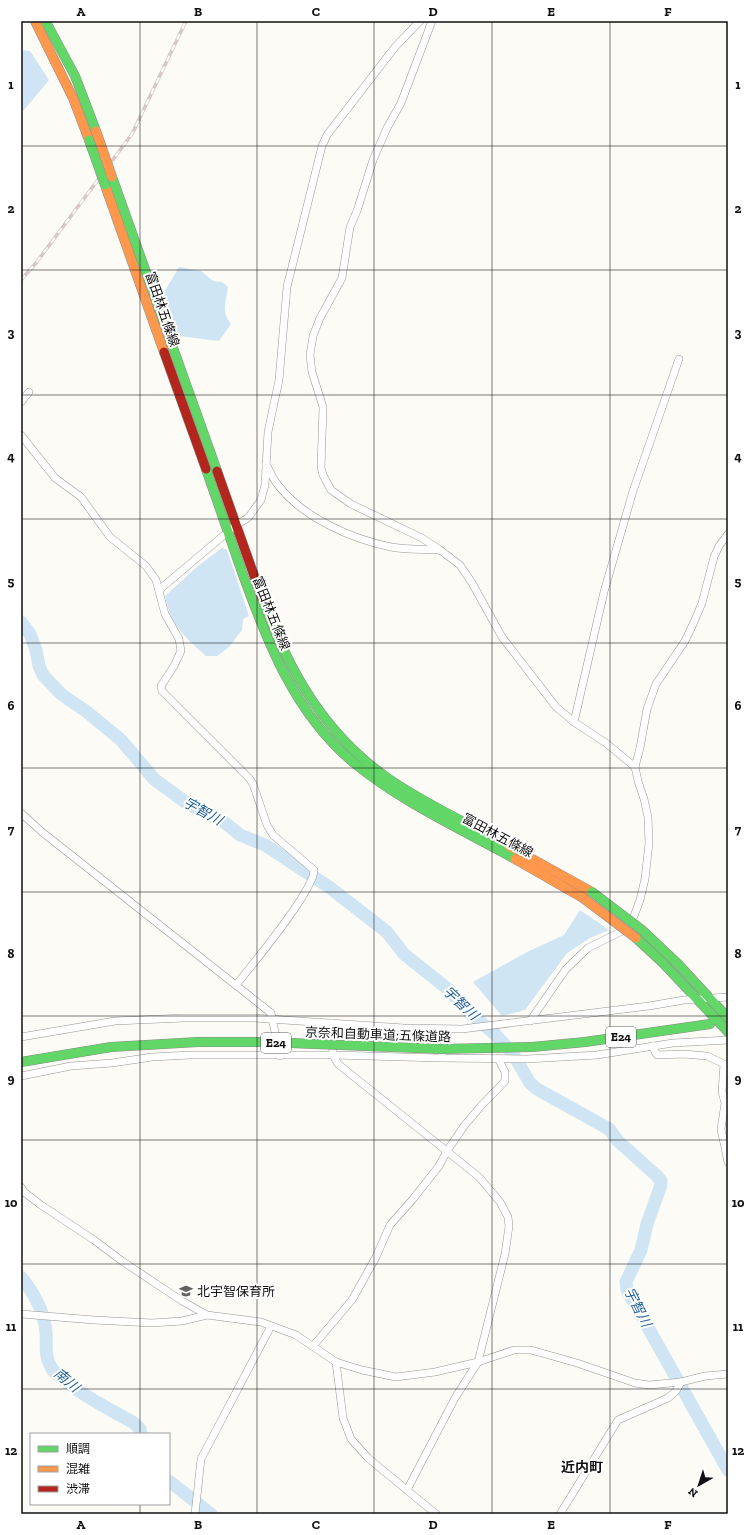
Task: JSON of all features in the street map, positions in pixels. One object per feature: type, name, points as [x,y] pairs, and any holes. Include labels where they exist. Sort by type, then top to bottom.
[{"type":"main road","name":"富田林五條線","points":[[35,21],[70,92],[89,140],[262,627],[284,675],[315,722],[338,748],[359,767],[387,787],[418,807],[542,873],[584,898],[636,938],[663,963],[728,1032]]},
{"type":"main road","name":"富田林五條線","points":[[43,21],[47,24],[75,76],[96,131],[277,638],[288,662],[323,717],[344,741],[393,782],[423,800],[552,868],[592,892],[642,930],[678,964],[728,1018]]},
{"type":"main road","name":"京奈和自動車道;五條道路","points":[[21,1062],[60,1054],[110,1047],[166,1043],[220,1042],[429,1049],[532,1047],[585,1042],[710,1024]]},
{"type":"street","points":[[159,590],[236,525],[248,518],[262,500],[265,485],[268,432],[279,380],[287,287],[322,146],[327,135],[346,110],[395,48],[420,21]]},
{"type":"street","points":[[432,21],[401,103],[387,128],[373,160],[357,211],[350,227],[342,278],[320,318],[313,336],[310,355],[312,372],[323,408],[321,468],[331,490],[351,504],[422,538],[460,565],[508,645],[556,707],[574,722],[606,743],[635,767]]},
{"type":"street","points":[[574,722],[604,592],[633,491],[679,359]]},
{"type":"street","points":[[21,402],[29,392]]},
{"type":"street","points":[[21,435],[55,478],[81,497],[94,517],[110,536],[146,566],[156,580],[165,614],[179,639],[181,651],[174,666],[161,686],[162,691],[249,778],[253,784],[267,825],[273,835],[314,870],[311,882],[300,899],[236,985]]},
{"type":"street","points":[[266,464],[278,484],[290,498],[328,526],[348,534],[391,547],[440,550]]},
{"type":"street","points":[[530,1021],[566,969],[588,948],[622,931],[634,916],[645,879],[649,843],[648,817],[635,767],[647,709],[656,684],[685,641],[694,622],[702,603],[714,557],[719,546],[728,534]]},
{"type":"street","points":[[21,813],[42,832],[270,1013],[273,1020],[280,1056]]},
{"type":"street","points":[[21,1037],[93,1024],[136,1019],[214,1018],[273,1020],[448,1030],[649,1006],[684,1000],[728,997]]},
{"type":"street","points":[[332,1024],[333,1055],[338,1064],[479,1177],[500,1202],[508,1217],[509,1226],[505,1254],[478,1362],[455,1398],[407,1490]]},
{"type":"street","points":[[440,1058],[448,1030]]},
{"type":"street","points":[[21,1076],[71,1066],[112,1063],[152,1057],[190,1055],[333,1055],[527,1059],[597,1055],[673,1043],[728,1040]]},
{"type":"street","points":[[652,1046],[657,1055],[684,1054],[707,1056],[724,1064],[722,1092],[725,1103],[721,1129],[728,1162]]},
{"type":"street","points":[[313,1346],[352,1300],[376,1257],[390,1225],[439,1166],[464,1126],[505,1081],[505,1072],[498,1058]]},
{"type":"street","points":[[21,1187],[24,1192],[40,1205],[94,1240],[122,1261],[182,1301],[207,1315]]},
{"type":"street","points":[[21,1314],[152,1323],[182,1321],[207,1315],[261,1322],[296,1335],[336,1362],[362,1370],[396,1377],[435,1372],[478,1362],[514,1350],[531,1350],[577,1363],[634,1383],[649,1385],[681,1382],[705,1376],[728,1374]]},
{"type":"street","points":[[195,1514],[201,1459],[272,1326]]},
{"type":"street","points":[[336,1362],[343,1418],[351,1439],[368,1458],[436,1514]]},
{"type":"street","points":[[560,1514],[618,1420],[668,1398],[676,1391],[681,1382]]},
{"type":"water","points":[[21,50],[30,51],[49,80],[24,110],[21,111]]},
{"type":"water","points":[[179,267],[201,271],[213,281],[222,282],[228,287],[225,311],[231,324],[219,341],[179,336],[163,294]]},
{"type":"water","points":[[222,548],[227,550],[249,616],[243,619],[242,630],[229,647],[217,656],[206,656],[185,636],[175,623],[165,596],[198,566]]},
{"type":"water","points":[[580,910],[609,930],[590,938],[567,953],[525,1010],[502,1016],[473,982],[527,952],[564,935]]},
{"type":"waterway","name":"宇智川","points":[[21,622],[30,634],[43,675],[61,694],[87,712],[121,740],[154,779],[188,804],[223,821],[240,835],[265,845],[329,887],[387,932],[404,954],[449,990],[473,1016],[495,1034],[513,1054],[530,1083],[537,1089],[609,1129],[618,1141],[656,1175],[661,1181],[661,1185],[647,1224],[641,1250],[626,1282],[627,1290],[728,1470]]},
{"type":"waterway","name":"南川","points":[[21,1277],[30,1289],[41,1309],[46,1332],[47,1358],[53,1370],[70,1385],[134,1423],[140,1429],[141,1433]]},
{"type":"waterway","name":"南川","points":[[170,1482],[211,1514]]},
{"type":"railway","points":[[21,280],[36,263],[132,134],[186,21]]},
{"type":"traffic: fast","points":[[43,21],[47,24],[75,76],[96,131]]},
{"type":"traffic: fast","points":[[89,140],[105,185]]},
{"type":"traffic: fast","points":[[112,177],[217,471]]},
{"type":"traffic: fast","points":[[206,469],[242,572],[273,650],[285,675],[315,722],[333,744],[354,763],[392,791],[515,859]]},
{"type":"traffic: fast","points":[[262,598],[284,651],[297,675],[311,699],[327,721],[346,742],[366,761],[403,788],[433,806],[509,846]]},
{"type":"traffic: fast","points":[[592,892],[642,930]]},
{"type":"traffic: fast","points":[[642,930],[678,964],[728,1018]]},
{"type":"traffic: fast","points":[[636,938],[663,963],[728,1032]]},
{"type":"traffic: fast","points":[[532,1047],[585,1042],[710,1024]]},
{"type":"traffic: fast","points":[[21,1062],[111,1047],[198,1042],[264,1042],[442,1049],[532,1047]]},
{"type":"traffic: slow","points":[[35,21],[73,98],[89,140]]},
{"type":"traffic: slow","points":[[96,131],[112,177]]},
{"type":"traffic: slow","points":[[105,185],[164,352]]},
{"type":"traffic: slow","points":[[509,846],[592,892]]},
{"type":"traffic: slow","points":[[515,859],[583,898]]},
{"type":"traffic: slow","points":[[583,898],[636,938]]},
{"type":"traffic: jam","points":[[164,352],[206,469]]},
{"type":"traffic: jam","points":[[217,471],[262,598]]},
{"type":"place","name":"北宇智保育所","points":[[186,1291]]},
{"type":"district","name":"近内町","points":[[582,1467]]}]
